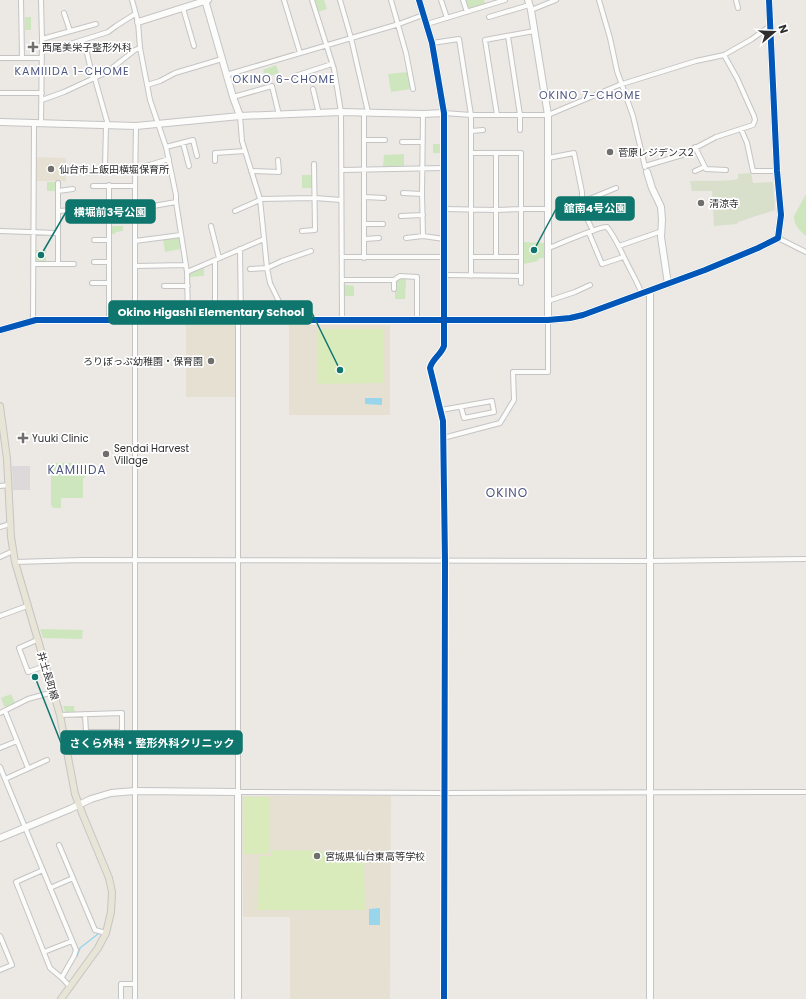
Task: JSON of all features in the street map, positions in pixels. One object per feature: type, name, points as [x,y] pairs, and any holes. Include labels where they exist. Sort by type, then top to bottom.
[{"type":"main road","name":"井土長町線","points":[[0,406],[7,459],[10,524],[15,562],[60,715],[73,785],[79,805],[111,885],[111,912],[106,933],[98,948],[61,999]]},
{"type":"street","points":[[21,0],[22,58]]},
{"type":"street","points":[[41,0],[42,123]]},
{"type":"street","points":[[132,0],[138,22],[140,48],[150,100],[166,147],[176,195],[181,235],[188,272],[188,319]]},
{"type":"street","points":[[138,22],[206,0],[226,75],[240,116],[242,141],[260,199],[267,268],[270,283],[288,320]]},
{"type":"street","points":[[284,0],[300,53]]},
{"type":"street","points":[[312,0],[332,64],[341,112],[342,320]]},
{"type":"street","points":[[340,0],[351,38],[366,112],[364,140],[364,258]]},
{"type":"street","points":[[391,0],[399,24],[413,89]]},
{"type":"street","points":[[419,0],[432,43],[444,113],[443,350],[431,363],[430,368],[441,410],[444,438],[444,999]]},
{"type":"street","points":[[441,0],[447,18]]},
{"type":"street","points":[[463,0],[467,12]]},
{"type":"street","points":[[486,0],[488,5]]},
{"type":"street","points":[[427,24],[505,0]]},
{"type":"street","points":[[489,17],[529,5],[555,0]]},
{"type":"street","points":[[599,0],[621,84],[633,116],[646,169],[652,188],[661,207],[661,237],[668,284]]},
{"type":"street","points":[[736,0],[738,8]]},
{"type":"street","points":[[769,0],[777,170],[781,215],[778,238]]},
{"type":"street","points":[[444,438],[500,423],[514,400],[513,372],[548,372],[548,115],[529,5]]},
{"type":"street","points":[[183,8],[194,46]]},
{"type":"street","points":[[64,13],[70,31]]},
{"type":"street","points":[[70,44],[108,32],[135,14]]},
{"type":"street","points":[[226,75],[399,24],[424,15]]},
{"type":"street","points":[[42,39],[96,24]]},
{"type":"street","points":[[0,122],[136,126],[240,116],[341,112],[548,115],[621,84],[724,54],[752,39],[770,26]]},
{"type":"street","points":[[497,115],[485,40],[534,31]]},
{"type":"street","points":[[508,36],[520,115],[520,130]]},
{"type":"street","points":[[432,43],[459,39],[471,115],[471,276]]},
{"type":"street","points":[[84,40],[107,125],[105,167]]},
{"type":"street","points":[[42,100],[94,79],[107,72],[140,48]]},
{"type":"street","points":[[646,169],[682,155],[716,137],[741,129],[752,124],[755,120],[737,78],[724,54]]},
{"type":"street","points":[[0,58],[42,58]]},
{"type":"street","points":[[147,85],[160,81],[175,73],[222,59]]},
{"type":"street","points":[[295,76],[332,64]]},
{"type":"street","points":[[233,97],[272,86],[279,115]]},
{"type":"street","points":[[313,89],[319,114]]},
{"type":"street","points":[[0,94],[42,93]]},
{"type":"street","points":[[422,114],[423,236]]},
{"type":"street","points":[[33,320],[34,123]]},
{"type":"street","points":[[135,999],[136,126]]},
{"type":"street","points":[[741,129],[747,143],[753,171],[777,170]]},
{"type":"street","points":[[471,131],[483,130]]},
{"type":"street","points":[[166,147],[193,140],[197,156]]},
{"type":"street","points":[[364,140],[384,140]]},
{"type":"street","points":[[402,142],[423,142]]},
{"type":"street","points":[[183,143],[189,166]]},
{"type":"street","points":[[695,147],[706,169],[726,170]]},
{"type":"street","points":[[215,161],[215,153],[245,151]]},
{"type":"street","points":[[471,153],[521,153],[521,283]]},
{"type":"street","points":[[496,153],[496,256]]},
{"type":"street","points":[[548,158],[574,153],[582,192],[582,210],[602,264],[623,257]]},
{"type":"street","points":[[136,169],[169,159]]},
{"type":"street","points":[[251,171],[279,172],[278,160]]},
{"type":"street","points":[[302,231],[315,230],[314,164]]},
{"type":"street","points":[[695,171],[704,167]]},
{"type":"street","points":[[342,170],[444,168]]},
{"type":"street","points":[[58,183],[58,263]]},
{"type":"street","points":[[109,185],[109,320]]},
{"type":"street","points":[[93,186],[135,186]]},
{"type":"street","points":[[582,202],[616,188]]},
{"type":"street","points":[[58,191],[73,189]]},
{"type":"street","points":[[403,193],[422,194]]},
{"type":"street","points":[[235,211],[260,199],[315,198],[341,200]]},
{"type":"street","points":[[365,198],[384,198]]},
{"type":"street","points":[[58,211],[109,208],[136,209],[176,202]]},
{"type":"street","points":[[444,209],[548,209]]},
{"type":"street","points":[[401,216],[422,215]]},
{"type":"street","points":[[364,224],[383,224]]},
{"type":"street","points":[[211,226],[217,259],[215,320]]},
{"type":"street","points":[[549,248],[605,227],[619,246],[642,294]]},
{"type":"street","points":[[0,231],[57,233]]},
{"type":"street","points":[[619,246],[662,231]]},
{"type":"street","points":[[135,241],[181,235]]},
{"type":"street","points":[[406,238],[423,236],[444,239]]},
{"type":"street","points":[[364,239],[379,238]]},
{"type":"street","points":[[778,238],[806,252]]},
{"type":"street","points":[[0,330],[33,320],[548,320],[570,318],[583,315],[650,291],[758,248],[778,238]]},
{"type":"street","points":[[188,272],[264,239]]},
{"type":"street","points":[[94,240],[109,240]]},
{"type":"street","points":[[238,999],[240,249]]},
{"type":"street","points":[[250,269],[267,268],[311,251]]},
{"type":"street","points":[[342,257],[444,257]]},
{"type":"street","points":[[471,257],[521,257]]},
{"type":"street","points":[[94,262],[109,262]]},
{"type":"street","points":[[33,264],[74,264]]},
{"type":"street","points":[[136,266],[186,265]]},
{"type":"street","points":[[444,275],[521,276]]},
{"type":"street","points":[[342,280],[394,280],[400,276],[417,277],[417,320]]},
{"type":"street","points":[[394,280],[394,289]]},
{"type":"street","points":[[92,283],[109,282]]},
{"type":"street","points":[[548,301],[575,292],[590,285]]},
{"type":"street","points":[[164,286],[188,286]]},
{"type":"street","points":[[650,291],[650,999]]},
{"type":"street","points":[[441,410],[492,401],[494,412],[464,418],[461,407]]},
{"type":"street","points":[[0,486],[9,485]]},
{"type":"street","points":[[0,527],[10,524]]},
{"type":"street","points":[[0,557],[13,552]]},
{"type":"street","points":[[15,562],[82,560],[650,561],[806,559]]},
{"type":"street","points":[[0,616],[27,606]]},
{"type":"street","points":[[37,640],[19,648],[28,672],[45,666]]},
{"type":"street","points":[[28,768],[17,741],[2,712],[28,699],[53,692]]},
{"type":"street","points":[[60,715],[85,714],[122,713],[122,732],[86,732],[85,714]]},
{"type":"street","points":[[0,748],[17,741]]},
{"type":"street","points":[[5,779],[47,760]]},
{"type":"street","points":[[0,767],[76,950],[62,978]]},
{"type":"street","points":[[0,838],[79,805],[92,798],[104,794],[135,791],[444,793],[806,792]]},
{"type":"street","points":[[59,845],[94,930],[106,933]]},
{"type":"street","points":[[43,870],[16,882],[50,968],[70,987]]},
{"type":"street","points":[[50,888],[73,878]]},
{"type":"street","points":[[0,936],[12,965],[0,970]]},
{"type":"street","points":[[44,952],[72,941]]},
{"type":"street","points":[[122,999],[122,984],[135,984]]},
{"type":"shaded area","name":"仙台市上飯田横堀保育所","points":[[35,157],[66,158],[66,181],[35,181]]},
{"type":"shaded area","name":"ろりぽっぷ幼稚園・保育園","points":[[186,324],[236,325],[236,397],[186,397]]},
{"type":"shaded area","points":[[289,325],[390,325],[390,415],[289,415]]},
{"type":"shaded area","points":[[12,466],[30,466],[30,490],[13,490]]},
{"type":"shaded area","name":"宮城県仙台東高等学校","points":[[242,796],[391,796],[390,999],[290,999],[290,917],[243,917]]},
{"type":"green space","points":[[313,0],[324,0],[327,9],[318,12]]},
{"type":"green space","points":[[464,0],[484,0],[485,4],[467,10]]},
{"type":"green space","points":[[25,17],[31,17],[31,30],[25,30]]},
{"type":"green space","points":[[276,65],[279,73],[270,76],[268,73],[264,74],[263,70]]},
{"type":"green space","points":[[408,72],[411,89],[391,92],[388,74]]},
{"type":"green space","points":[[433,144],[440,144],[441,153],[433,153]]},
{"type":"green space","points":[[404,154],[404,167],[383,167],[384,155]]},
{"type":"green space","points":[[751,173],[753,183],[773,182],[775,210],[738,222],[737,224],[714,226],[712,191],[692,191],[690,181],[732,180],[738,179],[738,174]]},
{"type":"green space","points":[[302,175],[312,175],[312,188],[302,188]]},
{"type":"green space","points":[[47,182],[56,182],[56,191],[47,191]]},
{"type":"green space","points":[[806,194],[806,236],[797,227],[794,216]]},
{"type":"green space","points":[[111,226],[123,226],[123,231],[111,234]]},
{"type":"green space","points":[[175,237],[179,238],[180,249],[165,252],[163,239]]},
{"type":"green space","points":[[523,242],[545,243],[545,258],[539,258],[538,261],[524,264]]},
{"type":"green space","points":[[35,250],[46,250],[46,261],[38,261],[35,259]]},
{"type":"green space","points":[[204,267],[204,276],[190,277],[190,274]]},
{"type":"green space","points":[[400,278],[406,279],[405,299],[395,299],[395,282]]},
{"type":"green space","points":[[346,285],[354,286],[354,296],[344,296],[343,287]]},
{"type":"green space","points":[[317,329],[383,329],[384,383],[317,384]]},
{"type":"green space","points":[[51,463],[83,463],[86,465],[86,476],[83,479],[83,498],[61,498],[61,508],[51,508],[54,507],[51,506]]},
{"type":"green space","points":[[40,629],[83,630],[82,639],[43,638]]},
{"type":"green space","points":[[11,694],[15,703],[7,707],[4,706],[1,698]]},
{"type":"green space","points":[[63,706],[74,706],[75,713],[67,714]]},
{"type":"green space","points":[[246,797],[269,797],[270,852],[267,854],[243,854],[243,799]]},
{"type":"green space","points":[[271,850],[364,852],[365,910],[258,910],[259,856],[271,856]]},
{"type":"water","points":[[365,398],[382,398],[382,405],[365,404]]},
{"type":"water","points":[[380,908],[380,925],[369,925],[369,909]]},
{"type":"waterway","points":[[77,956],[80,948],[98,934]]},
{"type":"cycle path","points":[[419,0],[432,43],[444,113],[444,346],[430,368],[443,421],[445,561],[444,999]]},
{"type":"cycle path","points":[[0,330],[36,320],[548,320],[570,318],[583,315],[705,270],[758,248],[778,238],[781,215],[777,171],[769,0]]},
{"type":"place","name":"西尾美栄子整形外科","points":[[33,47]]},
{"type":"place","name":"菅原レジデンス2","points":[[610,152]]},
{"type":"place","name":"仙台市上飯田横堀保育所","points":[[51,169]]},
{"type":"place","name":"清涼寺","points":[[701,203]]},
{"type":"place","name":"舘南4号公園","points":[[534,250]]},
{"type":"place","name":"横堀前3号公園","points":[[41,255]]},
{"type":"place","name":"ろりぽっぷ幼稚園・保育園","points":[[211,361]]},
{"type":"place","name":"Okino Higashi Elementary School","points":[[340,370]]},
{"type":"place","name":"Yuuki Clinic","points":[[23,438]]},
{"type":"place","name":"Sendai Harvest Village","points":[[106,454]]},
{"type":"place","name":"さくら外科・整形外科クリニック","points":[[35,677]]},
{"type":"place","name":"宮城県仙台東高等学校","points":[[317,856]]},
{"type":"district","name":"KAMIIIDA 1-CHOME","points":[[72,71]]},
{"type":"district","name":"OKINO 6-CHOME","points":[[284,79]]},
{"type":"district","name":"OKINO 7-CHOME","points":[[590,95]]},
{"type":"district","name":"KAMIIIDA","points":[[77,469]]},
{"type":"district","name":"OKINO","points":[[507,492]]}]
